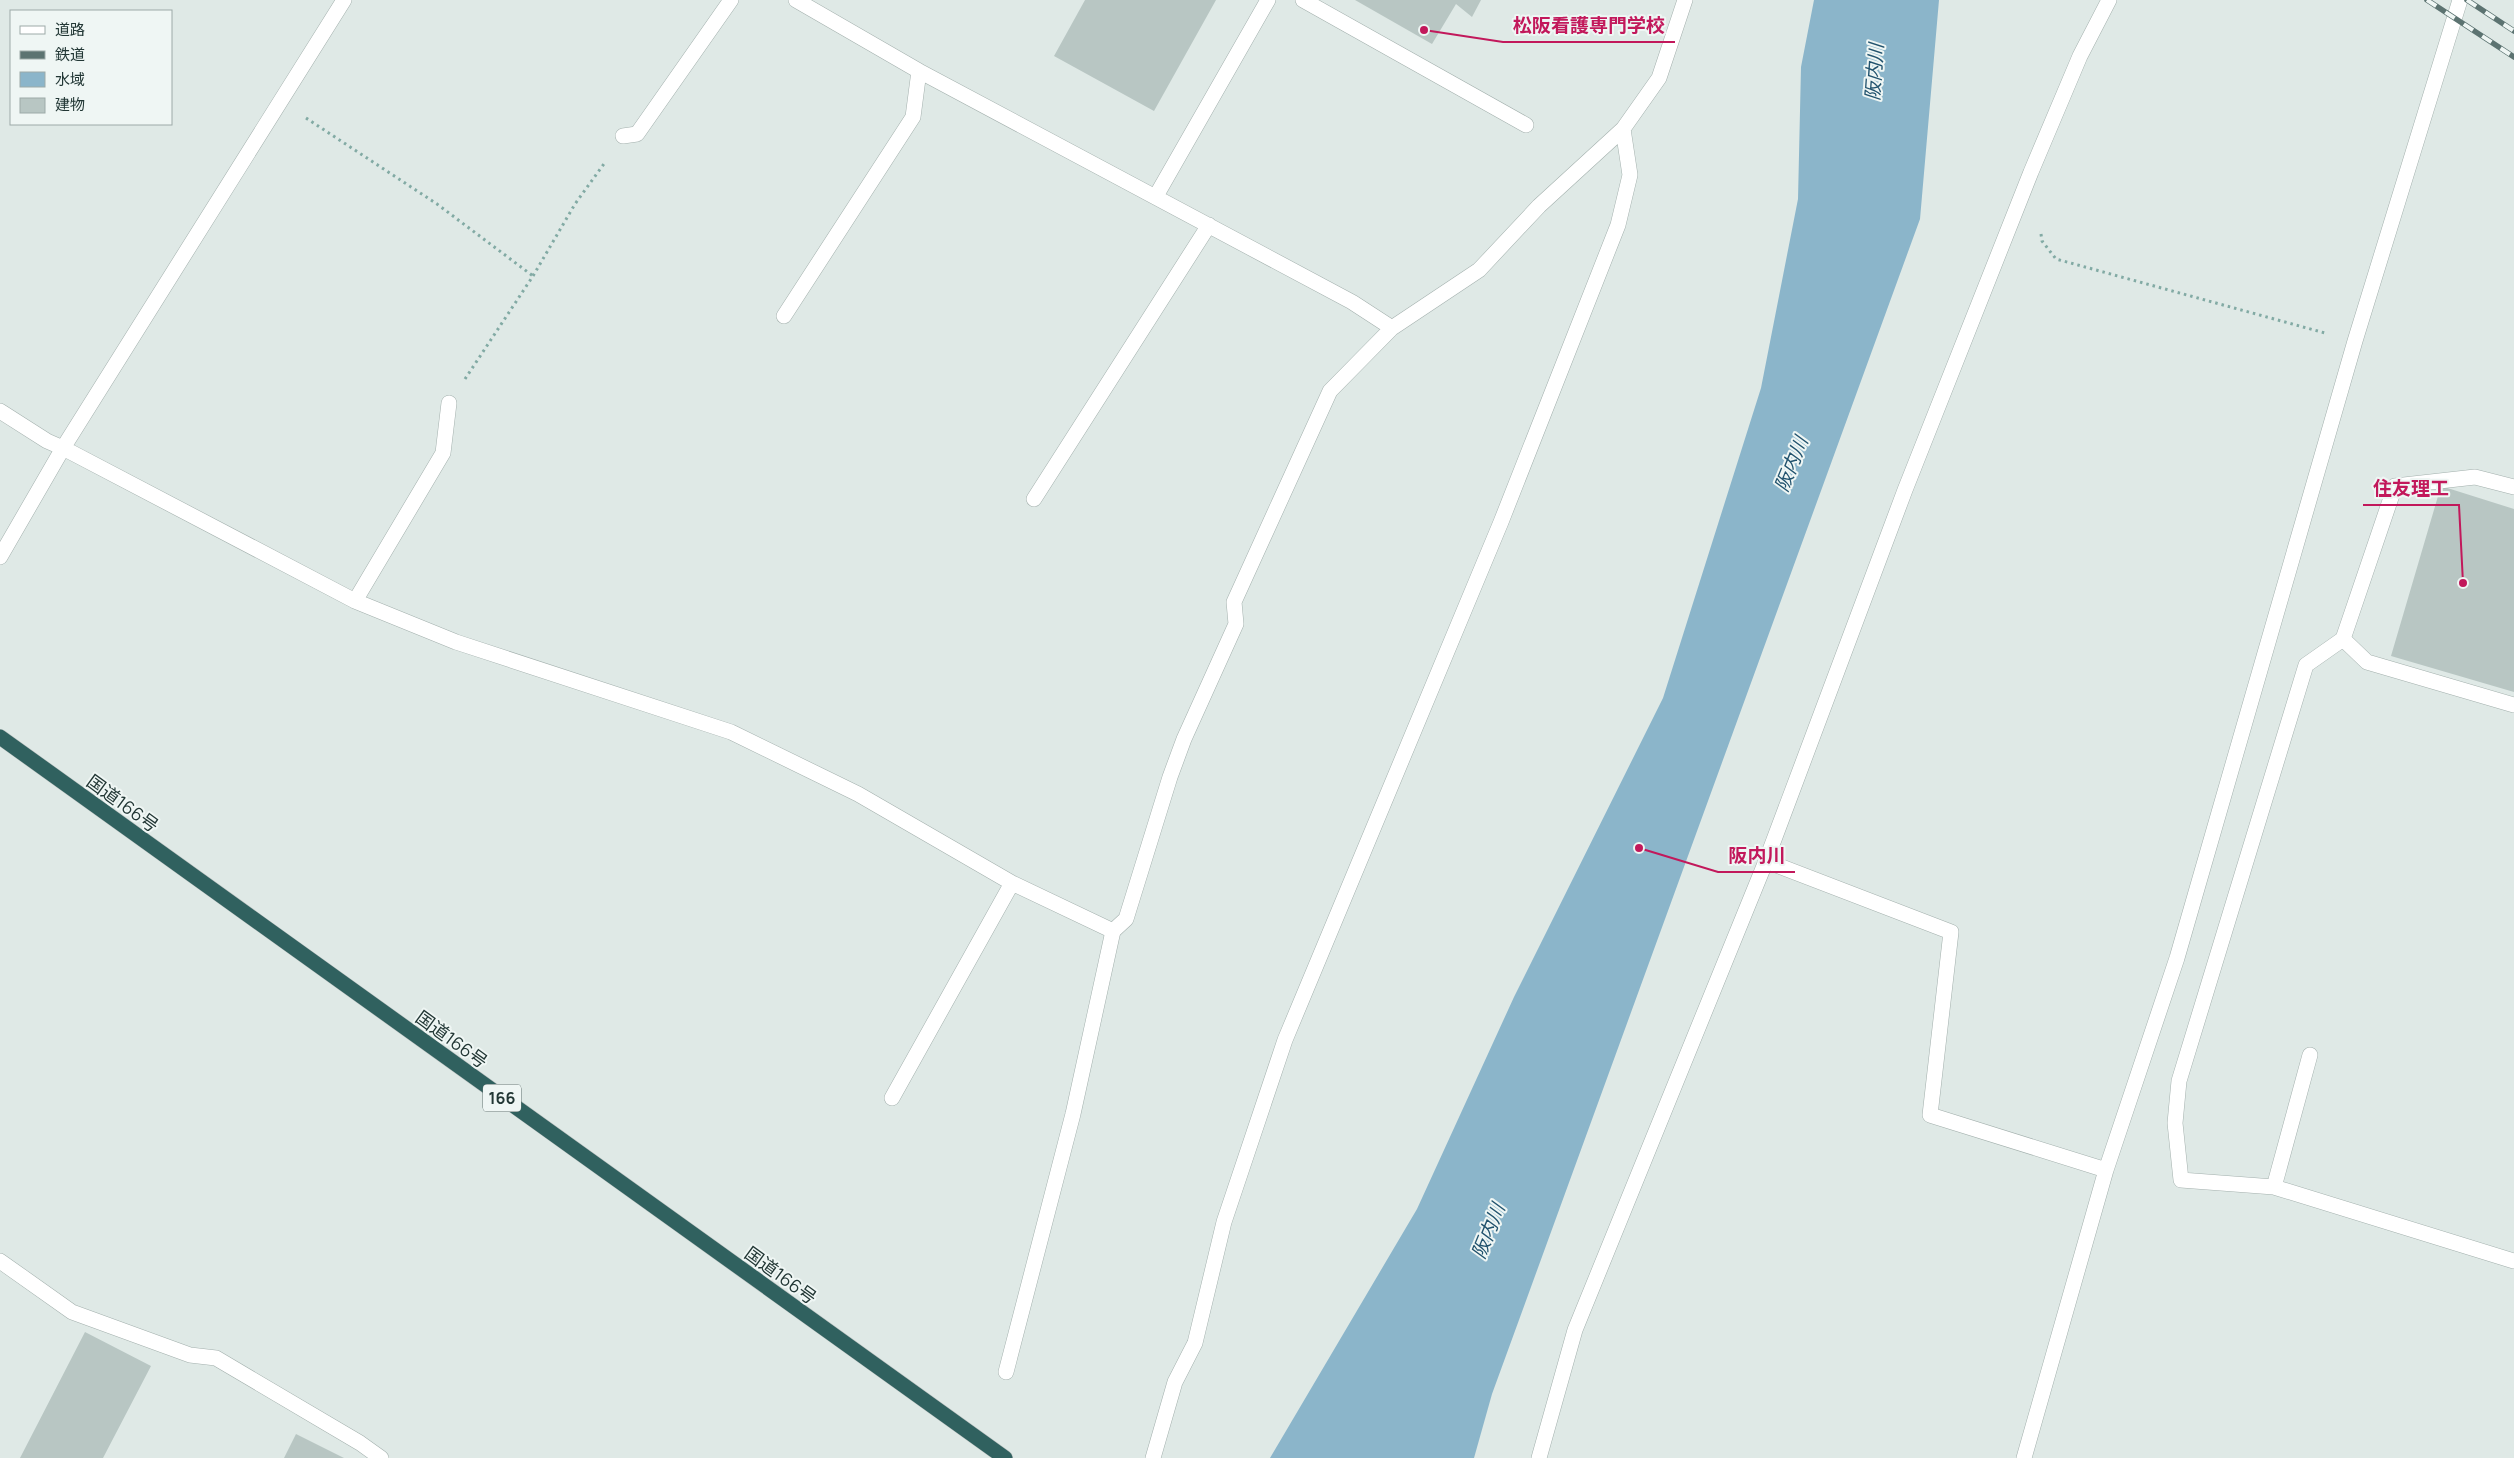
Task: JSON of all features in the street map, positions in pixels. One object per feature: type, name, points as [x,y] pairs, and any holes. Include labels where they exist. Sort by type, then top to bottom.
[{"type":"highway","name":"国道166号","points":[[0,737],[1005,1458]]},
{"type":"street","points":[[0,557],[62,448],[344,0]]},
{"type":"street","points":[[623,136],[637,134],[731,0]]},
{"type":"street","points":[[796,0],[919,71],[1352,302],[1392,328]]},
{"type":"street","points":[[1156,196],[1268,0]]},
{"type":"street","points":[[1304,0],[1526,125]]},
{"type":"street","points":[[1006,1372],[1073,1114],[1113,931],[1126,919],[1182,746],[1236,624],[1234,602],[1330,391],[1392,328],[1479,270],[1539,206],[1623,128],[1659,78],[1684,0]]},
{"type":"street","points":[[1539,1458],[1574,1330],[1766,861],[1905,490],[2031,172],[2080,56],[2109,0]]},
{"type":"street","points":[[2024,1458],[2106,1170],[2177,958],[2355,341],[2460,0]]},
{"type":"street","points":[[784,316],[913,117],[919,71]]},
{"type":"street","points":[[1153,1458],[1174,1382],[1195,1343],[1224,1222],[1284,1040],[1501,522],[1618,225],[1630,175],[1623,128]]},
{"type":"street","points":[[1034,499],[1209,225]]},
{"type":"street","points":[[355,601],[443,452],[449,404]]},
{"type":"street","points":[[0,411],[47,442],[62,448],[355,601],[456,642],[731,732],[858,794],[1012,883],[1113,931]]},
{"type":"street","points":[[2514,487],[2475,477],[2395,486],[2343,639],[2306,664],[2179,1081],[2175,1123],[2181,1180],[2274,1187],[2514,1261]]},
{"type":"street","points":[[2343,639],[2367,662],[2514,705]]},
{"type":"street","points":[[1766,861],[1951,932],[1930,1114],[2106,1170]]},
{"type":"street","points":[[892,1098],[1012,883]]},
{"type":"street","points":[[2274,1187],[2310,1055]]},
{"type":"street","points":[[0,1261],[72,1312],[190,1354],[216,1358],[360,1443],[381,1458]]},
{"type":"path","points":[[281,102],[436,204],[533,276]]},
{"type":"path","points":[[449,404],[533,276],[575,204],[623,136]]},
{"type":"path","points":[[2041,231],[2042,241],[2056,259],[2355,341]]},
{"type":"water","name":"阪内川","points":[[1814,0],[1939,0],[1920,219],[1492,1394],[1474,1458],[1270,1458],[1417,1209],[1514,997],[1663,698],[1761,388],[1798,199],[1801,67]]},
{"type":"building","points":[[1085,0],[1216,0],[1154,111],[1054,56]]},
{"type":"building","points":[[1355,0],[1481,0],[1472,17],[1456,4],[1432,44]]},
{"type":"building","points":[[2441,486],[2514,509],[2514,692],[2391,656]]},
{"type":"building","points":[[85,1332],[151,1366],[103,1458],[20,1458]]},
{"type":"building","points":[[296,1434],[344,1458],[284,1458]]},
{"type":"railway","points":[[2427,0],[2514,57]]},
{"type":"railway","points":[[2467,0],[2514,31]]},
{"type":"place","name":"松阪看護専門学校","points":[[1424,30]]},
{"type":"place","name":"住友理工","points":[[2463,583]]},
{"type":"place","name":"阪内川","points":[[1639,848]]}]
